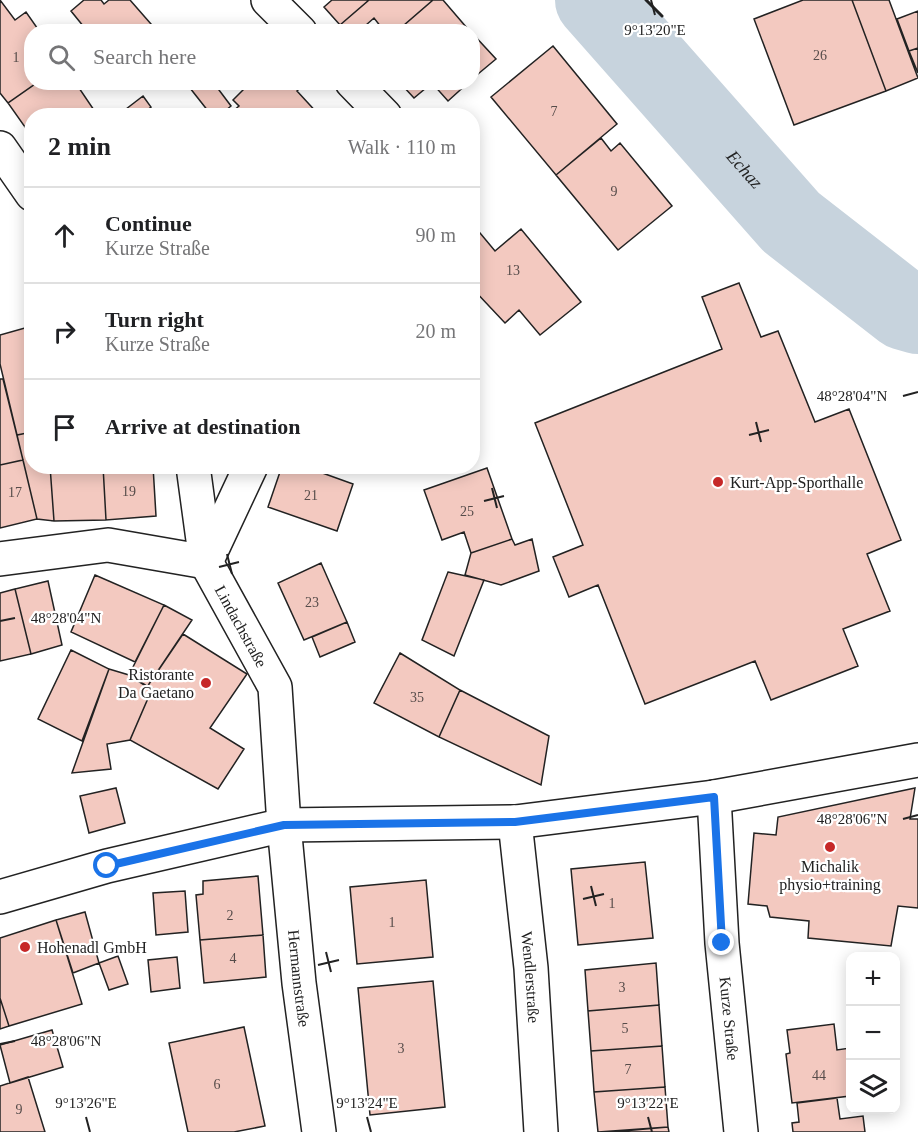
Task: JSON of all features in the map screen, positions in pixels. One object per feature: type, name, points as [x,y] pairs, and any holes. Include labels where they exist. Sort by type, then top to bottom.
[{"type":"street","points":[[268,0],[292,24]]},
{"type":"street","points":[[360,90],[377,108]]},
{"type":"street","points":[[0,148],[24,182]]},
{"type":"street","points":[[194,474],[206,562]]},
{"type":"street","points":[[206,562],[246,474]]},
{"type":"street","points":[[0,559],[108,545],[206,562]]},
{"type":"street","name":"Lindachstraße","points":[[206,562],[275,687],[284,825]]},
{"type":"street","points":[[0,897],[107,866],[284,825],[515,822],[714,797],[918,760]]},
{"type":"street","name":"Kurze Straße","points":[[714,797],[722,943],[741,1132]]},
{"type":"street","name":"Wendlerstraße","points":[[515,822],[531,968],[541,1132]]},
{"type":"street","name":"Hermannstraße","points":[[284,825],[299,983],[318,1132]]},
{"type":"building","points":[[0,0],[15,20],[26,12],[34,24],[24,24],[24,90],[27,90],[8,103],[0,93]]},
{"type":"building","points":[[84,0],[101,0],[104,4],[109,0],[130,0],[151,24],[82,24],[71,11]]},
{"type":"building","points":[[332,0],[369,0],[341,24],[324,7]]},
{"type":"building","points":[[369,0],[433,0],[405,24],[379,24],[374,18],[367,24],[341,24]]},
{"type":"building","points":[[433,0],[443,0],[464,24],[405,24]]},
{"type":"building","points":[[803,0],[852,0],[886,91],[794,125],[754,19]]},
{"type":"building","points":[[852,0],[889,0],[918,78],[886,91]]},
{"type":"building","points":[[918,11],[918,48],[909,51],[897,19]]},
{"type":"building","points":[[480,42],[496,59],[480,72]]},
{"type":"building","points":[[553,46],[617,124],[556,175],[491,97]]},
{"type":"building","points":[[918,48],[918,73],[909,51]]},
{"type":"building","points":[[27,90],[80,90],[93,108],[24,108],[24,126],[8,103]]},
{"type":"building","points":[[192,90],[219,90],[231,106],[229,108],[206,108]]},
{"type":"building","points":[[243,90],[298,90],[313,108],[237,108],[239,106],[233,100]]},
{"type":"building","points":[[407,90],[424,90],[414,98]]},
{"type":"building","points":[[438,90],[460,90],[448,101]]},
{"type":"building","points":[[143,96],[151,107],[150,108],[127,108]]},
{"type":"building","points":[[601,138],[611,151],[620,143],[672,206],[618,250],[556,175]]},
{"type":"building","points":[[521,229],[581,302],[540,335],[519,310],[505,323],[480,296],[480,233],[495,251]]},
{"type":"building","name":"Kurt-App-Sporthalle","points":[[739,283],[761,337],[778,331],[815,422],[849,409],[901,540],[867,554],[890,611],[843,629],[858,666],[771,700],[755,661],[645,704],[598,585],[569,597],[553,557],[583,545],[535,423],[722,349],[702,297]]},
{"type":"building","points":[[24,328],[24,434],[17,435],[0,364],[0,335]]},
{"type":"building","points":[[0,379],[3,379],[23,460],[0,465]]},
{"type":"building","points":[[24,434],[24,464],[17,435]]},
{"type":"building","points":[[23,460],[24,474],[26,474],[37,519],[0,528],[0,465]]},
{"type":"building","points":[[487,468],[512,539],[471,553],[464,532],[442,540],[424,490],[470,474],[480,474],[480,470]]},
{"type":"building","points":[[26,474],[51,474],[54,521],[37,519]]},
{"type":"building","points":[[51,474],[103,474],[106,520],[54,521]]},
{"type":"building","points":[[103,474],[153,474],[156,516],[106,520]]},
{"type":"building","points":[[279,474],[325,474],[353,484],[337,531],[268,507]]},
{"type":"building","points":[[512,539],[515,545],[532,539],[539,571],[501,585],[465,575],[471,553]]},
{"type":"building","points":[[321,563],[347,622],[304,640],[278,583]]},
{"type":"building","points":[[448,572],[484,580],[454,656],[422,640]]},
{"type":"building","points":[[95,575],[164,605],[135,662],[71,632]]},
{"type":"building","points":[[48,581],[62,645],[31,654],[15,589]]},
{"type":"building","points":[[15,589],[31,654],[0,661],[0,593]]},
{"type":"building","points":[[164,605],[192,620],[147,687],[129,675]]},
{"type":"building","points":[[347,622],[355,642],[320,657],[312,637]]},
{"type":"building","points":[[183,634],[247,674],[210,728],[244,749],[218,789],[130,740],[152,689],[147,687]]},
{"type":"building","points":[[71,650],[109,669],[82,741],[38,719]]},
{"type":"building","points":[[400,653],[460,690],[439,737],[374,703]]},
{"type":"building","points":[[109,669],[129,675],[152,689],[130,740],[107,744],[111,769],[72,773]]},
{"type":"building","points":[[460,690],[549,736],[541,785],[439,737]]},
{"type":"building","points":[[116,788],[125,823],[89,833],[80,796]]},
{"type":"building","points":[[915,788],[910,819],[918,819],[918,908],[898,906],[891,946],[808,938],[809,921],[770,917],[767,906],[748,904],[754,833],[776,835],[778,817]]},
{"type":"building","points":[[645,862],[653,938],[578,945],[571,869]]},
{"type":"building","points":[[258,876],[263,935],[200,940],[196,895],[203,894],[203,881]]},
{"type":"building","points":[[426,880],[433,957],[357,964],[350,887]]},
{"type":"building","points":[[185,891],[188,932],[156,935],[153,893]]},
{"type":"building","points":[[85,912],[99,963],[73,973],[56,920]]},
{"type":"building","points":[[56,920],[82,1004],[9,1026],[0,998],[0,938]]},
{"type":"building","points":[[263,935],[266,977],[204,983],[200,940]]},
{"type":"building","points":[[118,956],[128,984],[109,990],[99,963]]},
{"type":"building","points":[[177,957],[180,988],[151,992],[148,960]]},
{"type":"building","points":[[656,963],[659,1005],[588,1011],[585,970]]},
{"type":"building","points":[[433,981],[445,1107],[370,1115],[358,988]]},
{"type":"building","points":[[0,998],[9,1026],[0,1029]]},
{"type":"building","points":[[659,1005],[662,1046],[591,1051],[588,1011]]},
{"type":"building","points":[[834,1024],[837,1050],[846,1049],[846,1096],[792,1103],[786,1054],[790,1053],[787,1030]]},
{"type":"building","points":[[244,1027],[265,1126],[234,1132],[188,1132],[169,1043]]},
{"type":"building","points":[[52,1030],[63,1067],[10,1083],[0,1045]]},
{"type":"building","points":[[662,1046],[665,1087],[594,1092],[591,1051]]},
{"type":"building","points":[[28,1077],[45,1132],[0,1132],[0,1086]]},
{"type":"building","points":[[665,1087],[668,1127],[598,1132],[594,1092]]},
{"type":"building","points":[[837,1098],[840,1119],[863,1116],[865,1132],[793,1132],[792,1123],[799,1122],[797,1103]]},
{"type":"building","points":[[668,1127],[669,1132],[612,1132]]},
{"type":"waterway","name":"Echaz","points":[[595,0],[791,222],[904,310],[918,314]]},
{"type":"wall","points":[[646,0],[662,16]]},
{"type":"place","name":"Kurt-App-Sporthalle","points":[[718,482]]},
{"type":"place","name":"Ristorante Da Gaetano","points":[[206,683]]},
{"type":"place","name":"Michalik physio+training","points":[[830,847]]},
{"type":"place","name":"Hohenadl GmbH","points":[[25,947]]},
{"type":"route","points":[[107,866],[284,825],[515,822],[714,797],[722,943]]}]
